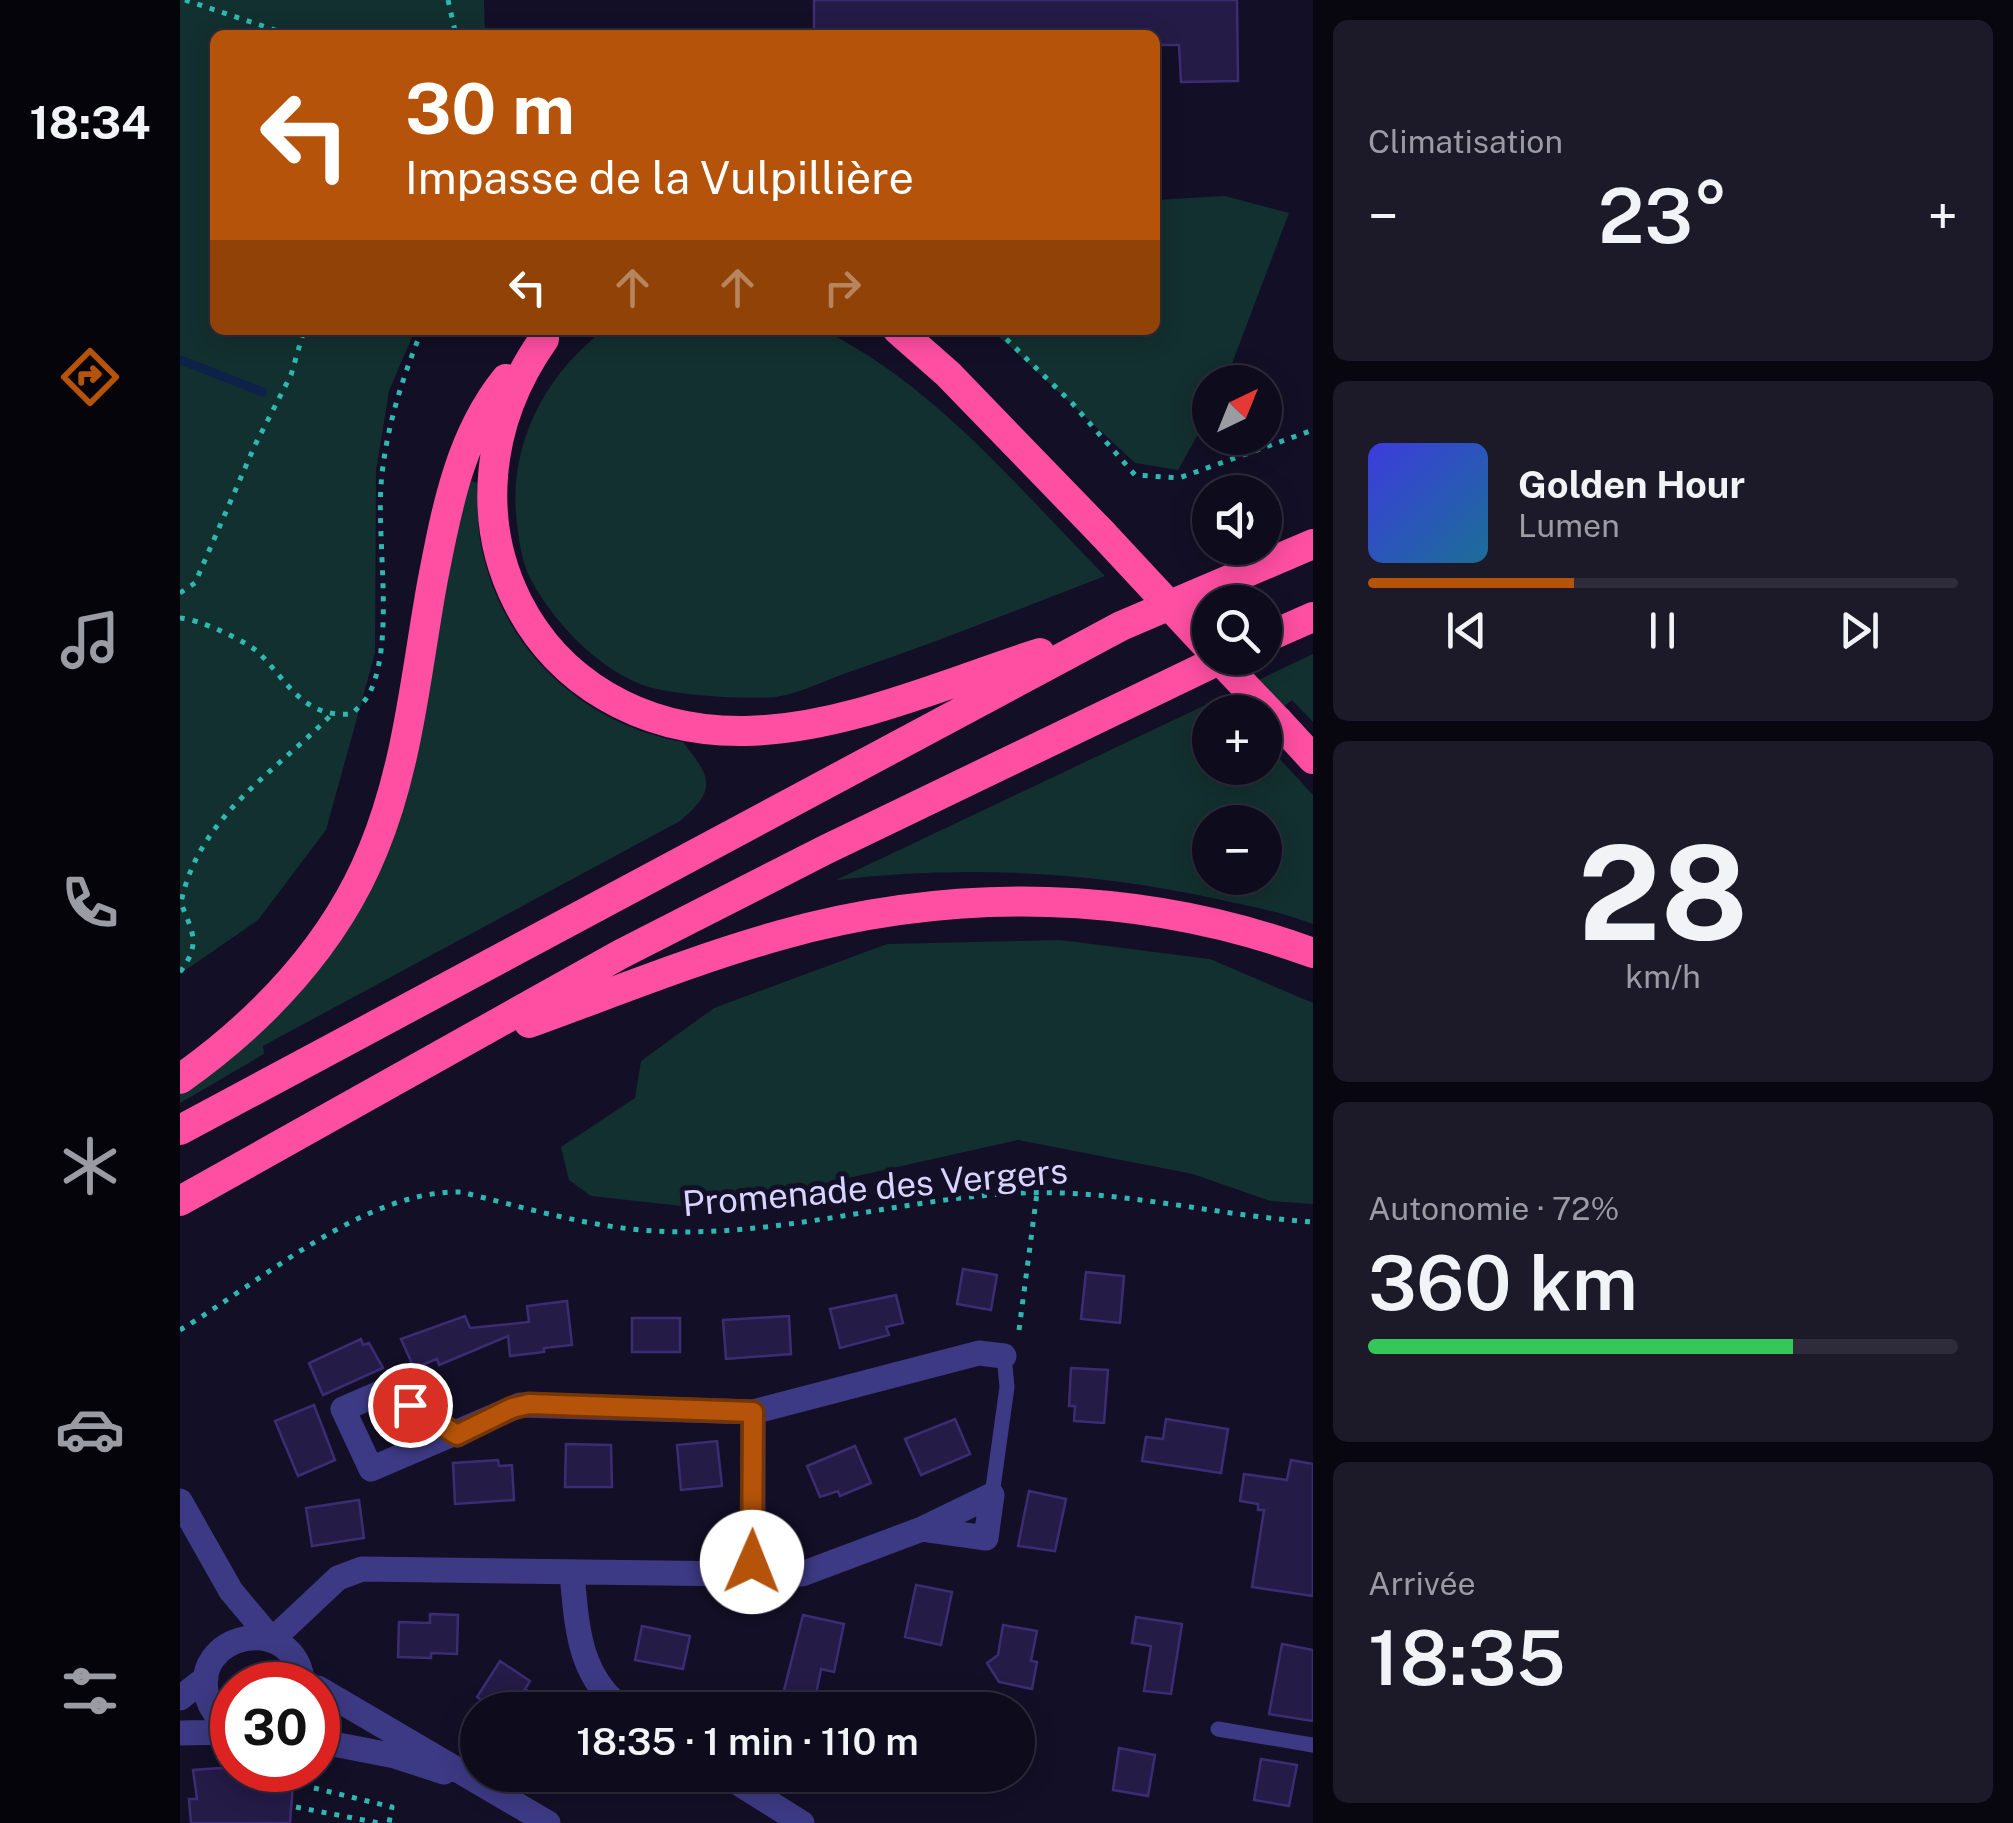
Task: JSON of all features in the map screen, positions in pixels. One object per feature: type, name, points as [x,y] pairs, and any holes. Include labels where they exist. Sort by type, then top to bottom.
[{"type":"highway","points":[[549,335],[520,376],[500,433],[492,497],[496,543],[508,587],[526,621],[561,663],[615,702],[654,719],[690,727],[746,731],[790,727],[859,711],[1121,626]]},
{"type":"highway","points":[[180,1080],[267,1007],[310,958],[347,905],[374,849],[390,800],[457,473],[490,401],[549,335]]},
{"type":"highway","points":[[904,335],[948,374],[1192,630]]},
{"type":"highway","points":[[180,1130],[1121,626],[1313,544]]},
{"type":"highway","points":[[1282,631],[1313,617]]},
{"type":"highway","points":[[180,1201],[621,954],[1192,672]]},
{"type":"highway","points":[[1236,675],[1313,758]]},
{"type":"highway","points":[[450,1050],[779,936],[941,905],[1036,900],[1122,906],[1246,930],[1313,952]]},
{"type":"street","points":[[457,1435],[512,1408],[529,1404],[753,1412],[979,1353],[1004,1356]]},
{"type":"street","points":[[749,1568],[753,1556],[753,1412]]},
{"type":"street","points":[[922,1529],[986,1538],[992,1494]]},
{"type":"street","points":[[272,1640],[338,1578],[354,1570],[732,1575],[749,1568],[779,1575],[802,1574],[922,1529],[992,1494]]},
{"type":"street","points":[[180,1501],[230,1590],[272,1640],[297,1662]]},
{"type":"street","points":[[572,1574],[584,1657],[604,1692]]},
{"type":"street","points":[[230,1590],[230,1643]]},
{"type":"street","points":[[210,1704],[206,1678],[218,1652],[230,1643],[258,1636],[272,1640]]},
{"type":"street","points":[[180,1698],[206,1678]]},
{"type":"street","points":[[340,1701],[460,1772]]},
{"type":"street","points":[[180,1733],[210,1731]]},
{"type":"street","points":[[340,1745],[394,1756],[460,1777]]},
{"type":"street","points":[[494,1792],[548,1823]]},
{"type":"street","points":[[752,1792],[802,1823]]},
{"type":"lane","points":[[992,1494],[1006,1388],[1004,1356]]},
{"type":"lane","points":[[1218,1729],[1313,1746]]},
{"type":"path","points":[[184,0],[275,30]]},
{"type":"path","points":[[448,0],[455,30]]},
{"type":"path","points":[[180,593],[195,584],[291,375],[303,335]]},
{"type":"path","points":[[180,618],[256,650],[284,684],[310,706],[331,716],[352,714],[370,694],[380,664],[381,481],[401,380],[420,335]]},
{"type":"path","points":[[1003,335],[1072,403],[1135,475],[1179,478],[1313,430]]},
{"type":"path","points":[[180,972],[194,939],[194,927],[180,904],[207,836],[227,810],[331,716]]},
{"type":"path","name":"Promenade des Vergers","points":[[180,1330],[291,1258],[379,1210],[412,1197],[461,1192],[654,1232],[738,1228],[1002,1194],[1148,1198],[1313,1222]]},
{"type":"path","points":[[1019,1330],[1037,1194]]},
{"type":"path","points":[[330,1792],[392,1807],[389,1823]]},
{"type":"path","points":[[296,1808],[379,1823]]},
{"type":"green space","points":[[180,0],[484,0],[485,30],[210,30],[210,335],[413,335],[389,391],[376,471],[375,653],[326,830],[258,920],[180,974]]},
{"type":"green space","points":[[1225,196],[1289,213],[1231,365],[1192,365],[1192,445],[1178,470],[1135,463],[997,335],[1160,335],[1160,200]]},
{"type":"green space","points":[[598,335],[832,335],[902,379],[939,409],[1008,474],[1105,576],[786,695],[746,698],[687,694],[640,684],[607,666],[564,627],[531,580],[519,539],[516,487],[526,435],[550,388]]},
{"type":"green space","points":[[469,480],[477,483],[480,537],[491,582],[527,647],[579,699],[646,733],[683,742],[700,765],[705,791],[680,821],[263,1046],[264,1054],[180,1103],[180,1092],[346,932],[438,624]]},
{"type":"green space","points":[[1313,654],[1313,722],[1292,700],[1282,708],[1282,695],[1226,695],[1269,675],[1282,675],[1282,669]]},
{"type":"green space","points":[[1192,711],[1192,785],[1282,785],[1282,761],[1313,795],[1313,924],[1194,895],[1282,895],[1282,805],[1192,805],[1192,895],[1122,882],[1027,873],[884,875],[836,880]]},
{"type":"green space","points":[[1060,940],[1210,959],[1313,1003],[1313,1204],[1270,1201],[1193,1174],[1018,1140],[709,1209],[591,1196],[569,1180],[561,1147],[635,1098],[641,1061],[714,1008],[887,944]]},
{"type":"building","points":[[814,0],[1237,0],[1238,81],[1181,82],[1179,45],[1160,45],[1160,30],[814,30]]},
{"type":"building","points":[[963,1269],[997,1275],[991,1310],[957,1304]]},
{"type":"building","points":[[1086,1272],[1124,1276],[1120,1323],[1081,1319]]},
{"type":"building","points":[[896,1295],[903,1323],[886,1327],[889,1335],[840,1348],[830,1309]]},
{"type":"building","points":[[567,1301],[572,1345],[544,1348],[544,1352],[510,1356],[508,1336],[439,1365],[437,1359],[414,1368],[401,1339],[465,1316],[470,1328],[529,1322],[527,1306]]},
{"type":"building","points":[[789,1316],[791,1354],[726,1359],[723,1320]]},
{"type":"building","points":[[632,1318],[680,1318],[680,1352],[632,1352]]},
{"type":"building","points":[[361,1339],[363,1345],[369,1343],[383,1368],[323,1395],[309,1363]]},
{"type":"building","points":[[1071,1368],[1108,1370],[1104,1423],[1074,1421],[1075,1406],[1069,1406]]},
{"type":"building","points":[[314,1405],[335,1460],[298,1476],[275,1421]]},
{"type":"building","points":[[955,1419],[970,1454],[921,1475],[905,1439]]},
{"type":"building","points":[[1166,1419],[1228,1429],[1221,1473],[1142,1461],[1146,1437],[1163,1439]]},
{"type":"building","points":[[717,1441],[722,1486],[681,1490],[677,1445]]},
{"type":"building","points":[[566,1444],[611,1445],[612,1487],[565,1487]]},
{"type":"building","points":[[855,1446],[871,1483],[840,1496],[838,1491],[820,1497],[807,1466]]},
{"type":"building","points":[[498,1460],[499,1466],[512,1465],[514,1500],[455,1504],[453,1463]]},
{"type":"building","points":[[1291,1460],[1313,1464],[1313,1596],[1252,1587],[1264,1510],[1258,1510],[1258,1504],[1240,1501],[1244,1474],[1287,1480]]},
{"type":"building","points":[[1029,1491],[1066,1499],[1055,1551],[1018,1546]]},
{"type":"building","points":[[359,1500],[364,1538],[312,1546],[306,1508]]},
{"type":"building","points":[[916,1585],[952,1592],[941,1645],[905,1637]]},
{"type":"building","points":[[430,1614],[458,1615],[457,1654],[398,1657],[399,1622],[430,1623]]},
{"type":"building","points":[[803,1615],[844,1624],[834,1672],[821,1669],[817,1692],[784,1692]]},
{"type":"building","points":[[1136,1617],[1182,1624],[1171,1694],[1144,1691],[1151,1646],[1132,1643]]},
{"type":"building","points":[[1003,1625],[1037,1631],[1031,1661],[1037,1662],[1032,1689],[999,1682],[987,1663],[998,1655]]},
{"type":"building","points":[[642,1626],[690,1636],[683,1669],[635,1660]]},
{"type":"building","points":[[1282,1644],[1313,1650],[1313,1721],[1269,1714]]},
{"type":"building","points":[[500,1661],[530,1681],[525,1689],[530,1692],[480,1692]]},
{"type":"building","points":[[1119,1748],[1155,1755],[1148,1796],[1113,1790]]},
{"type":"building","points":[[1261,1759],[1297,1765],[1289,1806],[1254,1800]]},
{"type":"building","points":[[210,1769],[210,1792],[292,1792],[290,1823],[191,1823],[189,1799],[197,1799],[193,1770]]},
{"type":"waterway","points":[[180,360],[263,392]]},
{"type":"route","points":[[410,1405],[457,1435],[512,1408],[529,1404],[753,1412],[752,1562]]}]
